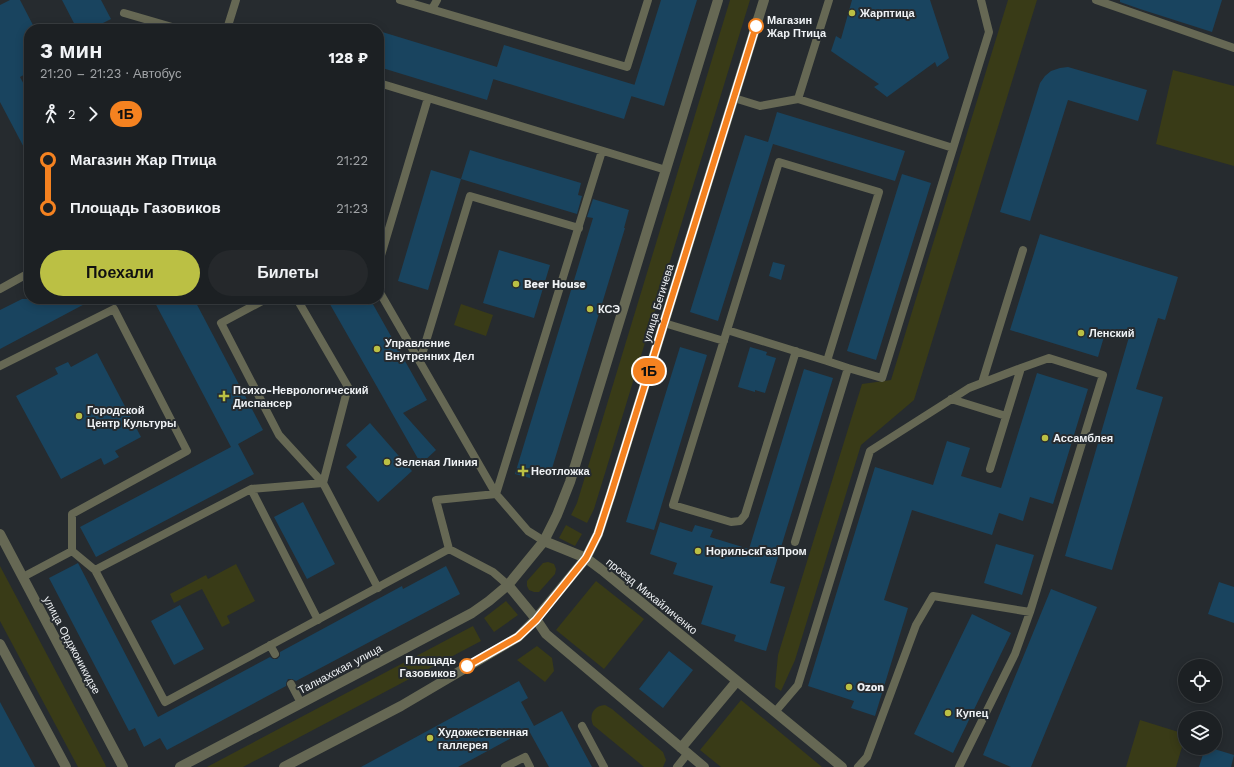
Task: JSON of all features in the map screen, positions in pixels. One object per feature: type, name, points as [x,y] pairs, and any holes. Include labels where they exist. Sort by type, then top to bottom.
[{"type":"street","points":[[704,767],[546,634],[508,585],[544,541],[557,515],[570,482],[718,0]]},
{"type":"street","name":"улица Бегичева","points":[[536,620],[586,558],[598,534],[764,0]]},
{"type":"street","name":"улица Орджоникидзе","points":[[0,534],[123,767]]},
{"type":"street","name":"проезд Михайличенко","points":[[544,541],[586,558],[602,570],[842,767]]},
{"type":"street","name":"Талнахская улица","points":[[180,767],[472,613],[508,585]]},
{"type":"street","points":[[284,767],[401,706],[518,637],[536,620]]},
{"type":"street","points":[[0,644],[66,767]]},
{"type":"street","points":[[684,751],[737,681]]},
{"type":"lane","points":[[229,24],[236,0]]},
{"type":"lane","points":[[400,0],[627,67],[648,0]]},
{"type":"lane","points":[[432,9],[436,0]]},
{"type":"lane","points":[[798,99],[829,0]]},
{"type":"lane","points":[[727,330],[882,378],[989,32],[981,0]]},
{"type":"lane","points":[[1096,0],[1234,48]]},
{"type":"lane","points":[[124,13],[162,24]]},
{"type":"lane","points":[[384,85],[666,170]]},
{"type":"lane","points":[[384,245],[428,98]]},
{"type":"lane","points":[[734,98],[760,106],[798,99],[953,148]]},
{"type":"lane","points":[[496,494],[602,151]]},
{"type":"lane","points":[[796,351],[745,515],[740,521],[731,522],[673,505],[779,162],[879,192],[827,361]]},
{"type":"lane","points":[[420,361],[470,196],[578,228]]},
{"type":"lane","points":[[982,383],[1023,250]]},
{"type":"lane","points":[[0,289],[24,276]]},
{"type":"lane","points":[[384,300],[496,494],[528,531],[544,541]]},
{"type":"lane","points":[[257,304],[221,323],[279,435],[323,483],[378,588]]},
{"type":"lane","points":[[300,304],[348,387],[323,483]]},
{"type":"lane","points":[[0,366],[114,309],[187,451],[72,514],[72,551]]},
{"type":"lane","points":[[664,323],[724,341]]},
{"type":"lane","points":[[775,712],[798,685],[870,451],[969,388],[1049,358],[1103,375],[1016,654],[959,767]]},
{"type":"lane","points":[[795,542],[848,368]]},
{"type":"lane","points":[[990,469],[1021,368]]},
{"type":"lane","points":[[951,399],[1006,416]]},
{"type":"lane","points":[[95,570],[251,489],[323,483]]},
{"type":"lane","points":[[251,489],[318,620]]},
{"type":"lane","points":[[496,494],[436,500],[449,549],[493,572],[508,585]]},
{"type":"lane","points":[[72,551],[95,570],[165,702],[449,549]]},
{"type":"lane","points":[[23,577],[72,551]]},
{"type":"lane","points":[[858,767],[867,757],[916,625],[932,596],[1030,612]]},
{"type":"lane","points":[[270,645],[275,654]]},
{"type":"lane","points":[[291,684],[301,703]]},
{"type":"lane","points":[[582,726],[604,767]]},
{"type":"lane","points":[[677,767],[684,751]]},
{"type":"lane","points":[[505,767],[525,757],[530,767]]},
{"type":"green space","points":[[730,0],[750,0],[594,509],[587,523],[571,515],[577,503]]},
{"type":"green space","points":[[1008,0],[1037,0],[914,400],[861,445],[795,660],[781,691],[775,687],[778,655],[862,384],[891,380]]},
{"type":"green space","points":[[1173,70],[1234,86],[1234,166],[1156,144]]},
{"type":"green space","points":[[461,304],[493,315],[486,336],[454,325]]},
{"type":"green space","points":[[566,525],[582,534],[575,546],[559,538]]},
{"type":"green space","points":[[548,562],[554,564],[556,569],[555,574],[539,592],[529,590],[527,581],[543,563]]},
{"type":"green space","points":[[236,564],[255,601],[227,616],[230,623],[222,627],[202,589],[174,603],[170,594],[206,575],[208,579]]},
{"type":"green space","points":[[0,566],[106,767],[78,767],[0,621]]},
{"type":"green space","points":[[596,581],[644,619],[604,669],[556,630]]},
{"type":"green space","points":[[506,601],[518,615],[494,632],[484,618]]},
{"type":"green space","points":[[473,626],[481,641],[243,767],[207,767]]},
{"type":"green space","points":[[537,646],[552,658],[554,671],[545,682],[517,660]]},
{"type":"green space","points":[[741,700],[822,767],[721,767],[700,750]]},
{"type":"green space","points":[[605,705],[612,709],[663,752],[666,760],[663,767],[644,767],[593,725],[593,712],[598,707]]},
{"type":"green space","points":[[1140,720],[1178,732],[1178,755],[1180,755],[1176,767],[1126,767]]},
{"type":"building","points":[[10,0],[20,0],[32,24],[24,24],[24,75],[20,77],[24,85],[24,148],[0,102],[0,5]]},
{"type":"building","points":[[62,0],[101,0],[111,19],[101,24],[74,24]]},
{"type":"building","points":[[661,0],[697,0],[664,106],[631,96]]},
{"type":"building","points":[[852,0],[930,0],[949,58],[937,67],[935,62],[887,97],[874,87],[879,84],[831,51],[836,36],[841,39]]},
{"type":"building","points":[[1120,0],[1222,0],[1212,32],[1140,9],[1120,2]]},
{"type":"building","points":[[384,33],[497,67],[487,100],[384,69]]},
{"type":"building","points":[[504,45],[635,85],[624,119],[493,79]]},
{"type":"building","points":[[1068,67],[1147,90],[1138,121],[1068,100],[1030,221],[1000,212],[1040,83],[1051,71]]},
{"type":"building","points":[[777,112],[905,151],[895,181],[773,144],[718,321],[690,312],[745,135],[768,142]]},
{"type":"building","points":[[470,150],[581,183],[578,195],[582,196],[577,214],[461,179]]},
{"type":"building","points":[[431,170],[461,179],[428,290],[398,281]]},
{"type":"building","points":[[902,174],[931,183],[876,360],[847,351]]},
{"type":"building","points":[[593,199],[629,210],[625,228],[550,475],[532,469],[530,478],[515,474],[593,218],[587,217]]},
{"type":"building","points":[[1040,234],[1178,277],[1165,320],[1158,318],[1136,389],[1163,397],[1112,570],[1065,556],[1129,337],[1106,330],[1098,357],[1010,330]]},
{"type":"building","name":"Beer House","points":[[499,250],[550,265],[534,318],[483,303]]},
{"type":"building","points":[[773,262],[785,265],[781,280],[769,276]]},
{"type":"building","points":[[22,299],[24,299],[24,304],[85,304],[0,349],[0,310]]},
{"type":"building","points":[[156,304],[197,304],[263,430],[238,444],[254,474],[96,557],[80,527],[231,447]]},
{"type":"building","name":"Управление Внутренних Дел","points":[[330,304],[373,304],[427,400],[403,413],[436,450],[421,464]]},
{"type":"building","points":[[680,347],[707,355],[654,530],[626,522]]},
{"type":"building","points":[[750,347],[767,352],[766,355],[776,358],[765,393],[738,387]]},
{"type":"building","name":"Городской Центр Культуры","points":[[97,353],[141,437],[115,451],[119,457],[104,465],[101,458],[61,479],[16,396],[58,374],[55,368],[68,362],[71,367]]},
{"type":"building","points":[[804,369],[833,378],[770,583],[785,587],[766,651],[734,641],[736,635],[701,624],[713,586],[673,574],[677,563],[650,554],[660,522],[692,532],[695,525],[713,530],[710,537],[749,549]]},
{"type":"building","points":[[1037,373],[1088,389],[1053,504],[1030,497],[1023,521],[999,513],[992,535],[912,510],[884,600],[908,608],[875,716],[851,708],[854,701],[808,686],[875,467],[933,485],[947,441],[970,448],[961,476],[1001,488]]},
{"type":"building","name":"Зеленая Линия","points":[[370,423],[412,471],[378,502],[346,467],[357,457],[346,445]]},
{"type":"building","points":[[303,502],[335,564],[307,579],[274,517]]},
{"type":"building","points":[[996,544],[1034,555],[1022,595],[984,583]]},
{"type":"building","points":[[78,563],[158,717],[270,657],[277,659],[280,656],[280,652],[402,586],[403,589],[446,566],[460,594],[296,681],[288,679],[286,686],[167,750],[160,738],[144,747],[135,728],[129,731],[49,578]]},
{"type":"building","points":[[1219,582],[1234,587],[1234,623],[1208,614]]},
{"type":"building","points":[[1051,589],[1097,607],[1031,767],[1011,767],[983,755]]},
{"type":"building","points":[[180,605],[204,649],[174,665],[151,621]]},
{"type":"building","points":[[972,614],[1011,633],[953,753],[914,734]]},
{"type":"building","points":[[669,651],[693,670],[663,708],[639,689]]},
{"type":"building","points":[[519,681],[528,698],[521,702],[534,726],[562,711],[592,767],[549,767],[528,729],[458,767],[361,767]]},
{"type":"building","points":[[0,702],[35,767],[0,767]]},
{"type":"building","points":[[1222,751],[1234,755],[1231,767],[1199,767],[1203,755],[1222,755]]},
{"type":"bus line","name":"1Б","points":[[467,666],[518,637],[536,620],[586,558],[598,534],[756,26]]},
{"type":"place","name":"Жарптица","points":[[852,13]]},
{"type":"place","name":"Магазин Жар Птица","points":[[756,26]]},
{"type":"place","name":"Beer House","points":[[516,284]]},
{"type":"place","name":"КСЭ","points":[[590,309]]},
{"type":"place","name":"Ленский","points":[[1081,333]]},
{"type":"place","name":"Управление Внутренних Дел","points":[[377,349]]},
{"type":"place","name":"Психо-Неврологический Диспансер","points":[[224,396]]},
{"type":"place","name":"Городской Центр Культуры","points":[[79,416]]},
{"type":"place","name":"Ассамблея","points":[[1045,438]]},
{"type":"place","name":"Зеленая Линия","points":[[387,462]]},
{"type":"place","name":"Неотложка","points":[[523,471]]},
{"type":"place","name":"НорильскГазПром","points":[[698,551]]},
{"type":"place","name":"Площадь Газовиков","points":[[467,666]]},
{"type":"place","name":"Ozon","points":[[849,687]]},
{"type":"place","name":"Купец","points":[[948,713]]},
{"type":"place","name":"Художественная галлерея","points":[[430,738]]}]
